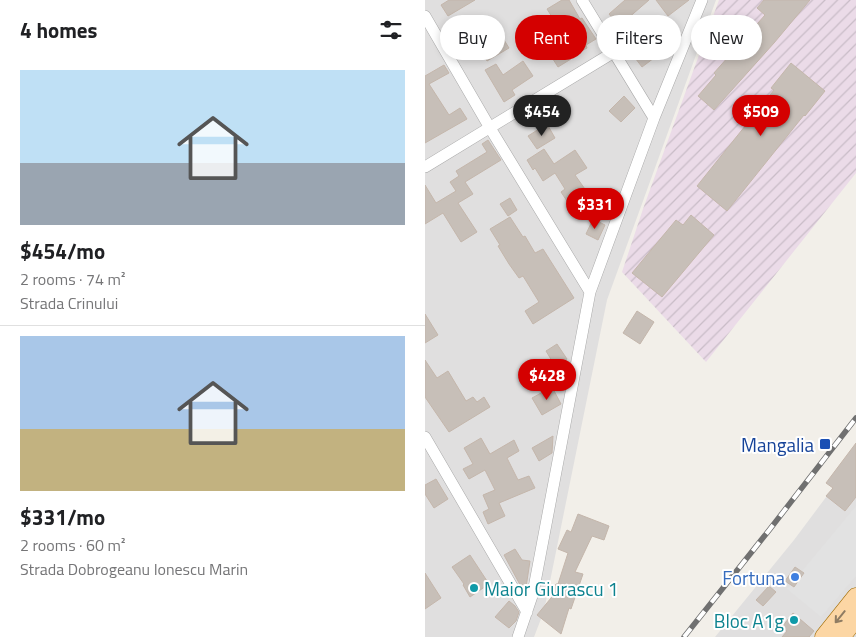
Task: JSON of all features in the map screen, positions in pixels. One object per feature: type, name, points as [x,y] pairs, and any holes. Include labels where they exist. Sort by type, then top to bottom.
[{"type":"main road","points":[[824,637],[856,596]]},
{"type":"main road","points":[[841,637],[856,618]]},
{"type":"street","points":[[582,0],[597,24]]},
{"type":"street","points":[[518,637],[533,593],[590,292],[654,118],[702,0]]},
{"type":"street","points":[[425,16],[489,128],[590,292]]},
{"type":"street","points":[[425,167],[601,60]]},
{"type":"street","points":[[619,60],[654,118]]},
{"type":"street","points":[[425,436],[527,612]]},
{"type":"shaded area","points":[[425,0],[716,0],[711,15],[691,15],[691,60],[694,60],[607,300],[544,611],[534,637],[425,637]]},
{"type":"shaded area","points":[[719,0],[856,0],[856,173],[706,362],[622,272],[697,60],[762,60],[762,15],[714,15]]},
{"type":"shaded area","points":[[856,457],[856,637],[715,637],[794,540]]},
{"type":"shaded area","points":[[856,506],[856,576],[821,617],[787,589]]},
{"type":"building","points":[[449,0],[475,0],[450,15],[447,15],[441,5]]},
{"type":"building","points":[[562,0],[569,0],[578,15],[551,15],[547,9]]},
{"type":"building","points":[[625,0],[649,0],[632,15],[609,14]]},
{"type":"building","points":[[656,0],[689,0],[669,15],[667,15]]},
{"type":"building","points":[[764,0],[810,0],[762,56],[762,18],[765,15],[757,8]]},
{"type":"building","points":[[587,26],[596,39],[587,44]]},
{"type":"building","points":[[505,42],[509,48],[505,50]]},
{"type":"building","points":[[554,60],[569,60],[558,67]]},
{"type":"building","points":[[637,60],[651,60],[642,67]]},
{"type":"building","points":[[725,60],[759,60],[714,110],[698,96],[716,75],[714,73]]},
{"type":"building","points":[[523,61],[533,76],[512,90],[515,95],[504,102],[485,70],[496,64],[503,75]]},
{"type":"building","points":[[791,63],[825,91],[727,211],[697,186],[774,90],[771,88]]},
{"type":"building","points":[[444,65],[449,73],[429,84],[449,115],[460,108],[467,119],[425,143],[425,76]]},
{"type":"building","points":[[624,96],[635,108],[621,122],[609,111]]},
{"type":"building","points":[[547,124],[555,138],[537,149],[528,136]]},
{"type":"building","points":[[488,140],[501,160],[465,182],[473,194],[458,203],[477,232],[461,242],[443,213],[425,224],[425,185],[436,203],[456,191],[450,182],[459,176],[456,171],[487,152],[482,144]]},
{"type":"building","points":[[544,149],[554,164],[575,150],[587,168],[575,175],[587,192],[569,204],[561,192],[565,189],[555,173],[543,181],[535,168],[533,170],[527,160]]},
{"type":"building","points":[[611,188],[617,198],[604,208],[597,198]]},
{"type":"building","points":[[510,198],[517,210],[508,216],[500,204]]},
{"type":"building","points":[[691,215],[714,235],[662,297],[632,273],[676,220],[683,225]]},
{"type":"building","points":[[510,217],[535,253],[543,249],[574,298],[533,324],[525,311],[539,302],[523,276],[519,278],[509,264],[490,229]]},
{"type":"building","points":[[593,219],[605,225],[598,240],[586,234]]},
{"type":"building","points":[[637,311],[654,322],[640,344],[623,333]]},
{"type":"building","points":[[425,314],[438,335],[425,343]]},
{"type":"building","points":[[557,344],[567,359],[555,366],[546,351]]},
{"type":"building","points":[[425,360],[437,378],[448,371],[466,401],[473,397],[477,402],[484,397],[490,407],[449,432],[425,397]]},
{"type":"building","points":[[552,387],[561,404],[542,415],[532,398]]},
{"type":"building","points":[[553,436],[552,453],[539,461],[532,448]]},
{"type":"building","points":[[481,438],[490,454],[514,440],[519,451],[507,458],[518,480],[529,476],[535,488],[499,503],[505,516],[488,524],[483,512],[489,509],[483,495],[495,490],[485,470],[469,479],[463,469],[473,464],[464,448]]},
{"type":"building","points":[[856,443],[856,497],[845,511],[826,496],[833,488],[826,483]]},
{"type":"building","points":[[436,479],[448,499],[434,508],[425,494],[425,485]]},
{"type":"building","points":[[578,514],[609,526],[604,540],[592,536],[575,572],[583,574],[561,634],[537,615],[551,598],[556,584],[558,584],[568,553],[558,549],[567,530],[571,532]]},
{"type":"building","points":[[515,549],[522,560],[530,561],[525,594],[504,555]]},
{"type":"building","points":[[470,555],[489,584],[470,597],[464,584],[452,567]]},
{"type":"building","name":"Fortuna","points":[[795,567],[804,573],[794,587],[785,581]]},
{"type":"building","points":[[425,573],[441,598],[425,609]]},
{"type":"building","points":[[769,586],[776,592],[763,606],[756,600]]},
{"type":"building","points":[[509,601],[519,612],[516,621],[509,628],[495,617]]},
{"type":"building","name":"Bloc A1g","points":[[793,613],[814,631],[809,637],[782,637],[787,631],[782,627]]},
{"type":"railway","points":[[684,637],[856,418]]},
{"type":"place","name":"Mangalia","points":[[825,444]]},
{"type":"place","name":"Fortuna","points":[[795,577]]},
{"type":"place","name":"Maior Giurascu 1","points":[[474,588]]},
{"type":"place","name":"Bloc A1g","points":[[794,620]]}]
